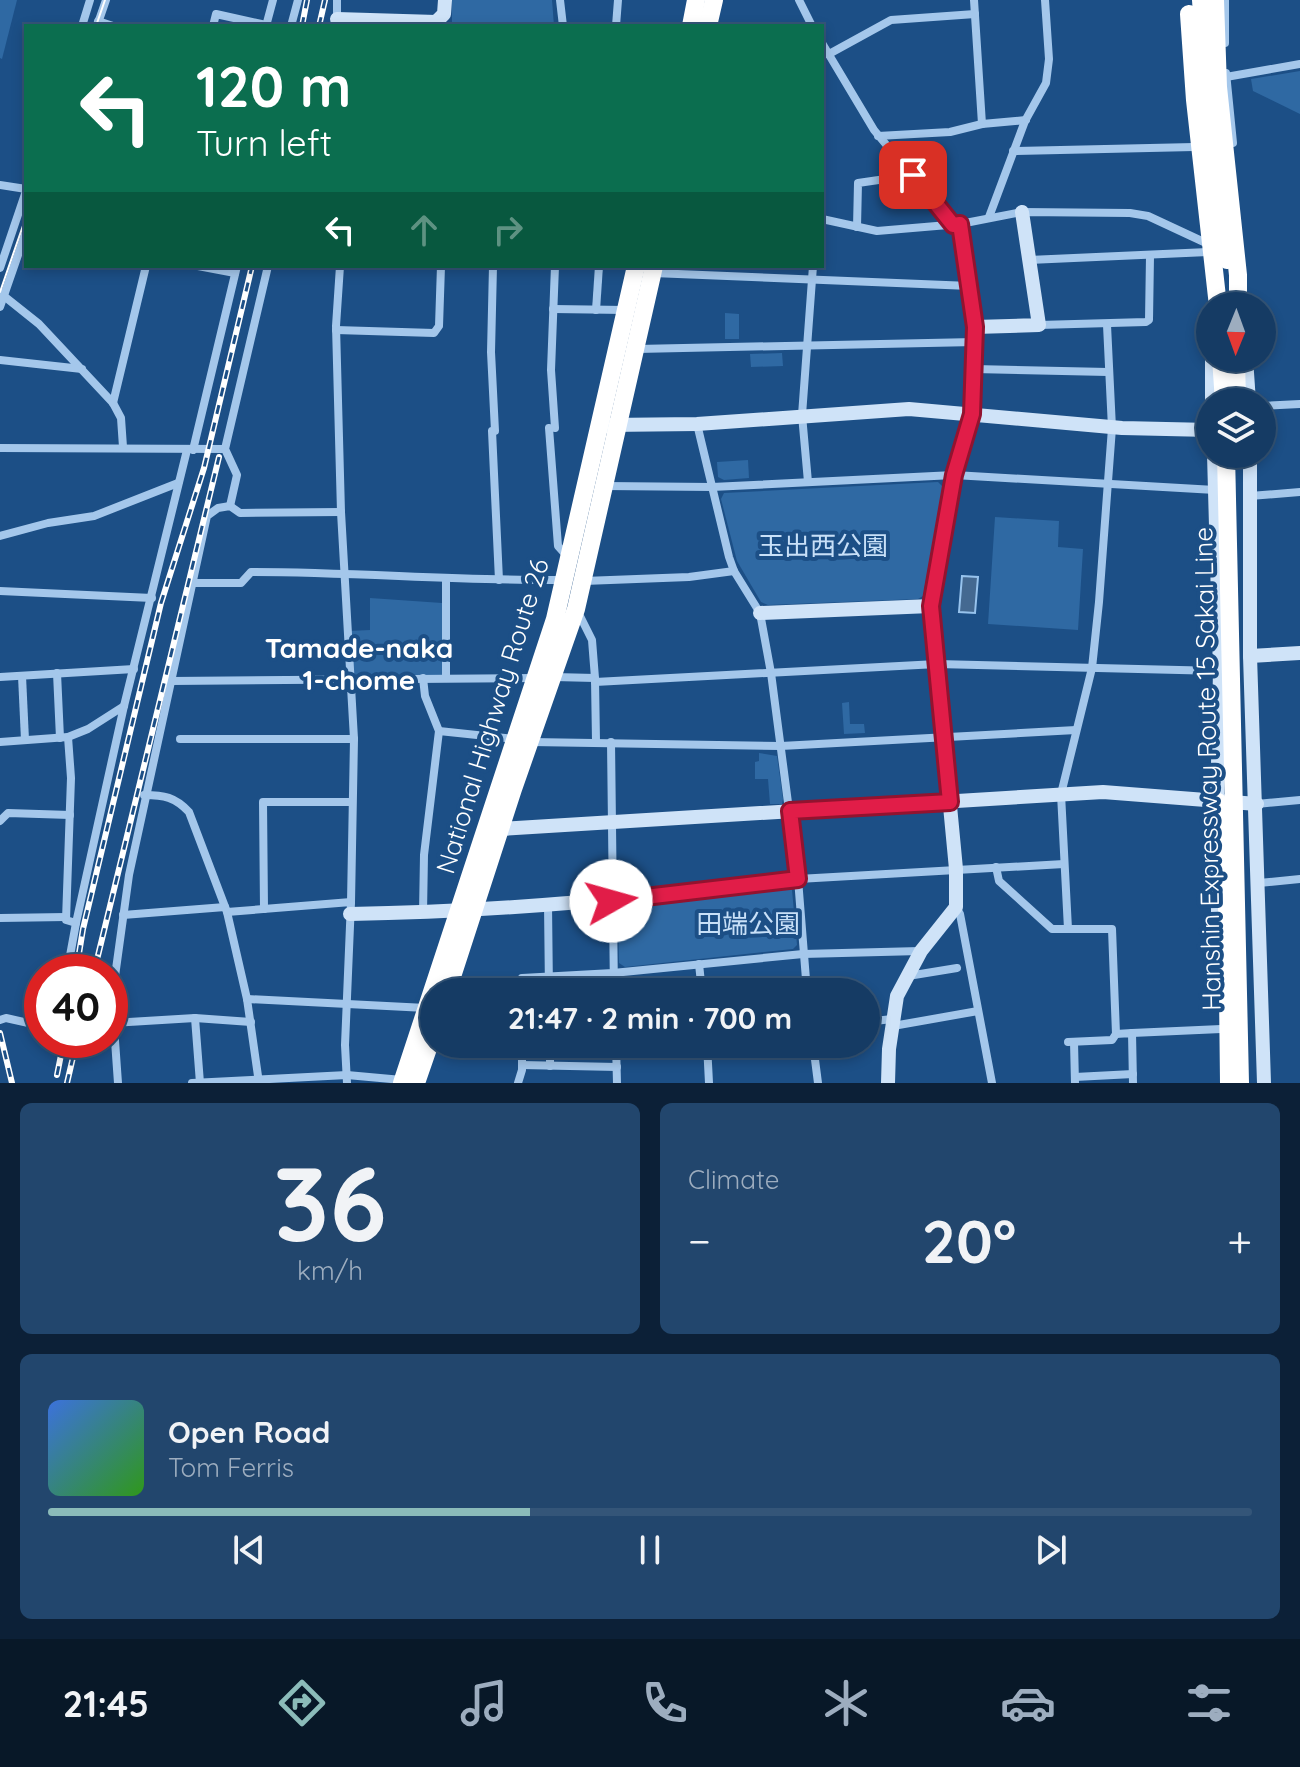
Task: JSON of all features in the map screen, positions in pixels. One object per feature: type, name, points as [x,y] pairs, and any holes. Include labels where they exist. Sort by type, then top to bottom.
[{"type":"highway","points":[[691,24],[696,0]]},
{"type":"highway","points":[[708,24],[714,0]]},
{"type":"highway","points":[[1189,0],[1195,100],[1216,292]]},
{"type":"highway","points":[[1201,0],[1208,102],[1230,292]]},
{"type":"highway","points":[[1215,0],[1218,87],[1239,292]]},
{"type":"highway","name":"National Highway Route 26","points":[[544,677],[563,580],[626,311],[648,268]]},
{"type":"highway","name":"National Highway Route 26","points":[[450,978],[467,911],[544,677],[576,609],[637,349],[648,268]]},
{"type":"highway","name":"Hanshin Expressway Route 15 Sakai Line","points":[[1226,468],[1240,1083]]},
{"type":"highway","name":"Hanshin Expressway Route 15 Sakai Line","points":[[1238,468],[1252,1083]]},
{"type":"highway","name":"National Highway Route 26","points":[[439,978],[501,829],[523,741]]},
{"type":"highway","points":[[1218,802],[1223,826],[1227,905],[1229,1083]]},
{"type":"highway","name":"National Highway Route 26","points":[[413,1081],[420,1044]]},
{"type":"highway","points":[[413,1081],[424,1058]]},
{"type":"street","points":[[83,24],[90,0]]},
{"type":"street","points":[[98,24],[106,0]]},
{"type":"street","points":[[267,24],[273,0]]},
{"type":"street","points":[[292,24],[298,0]]},
{"type":"street","points":[[337,0],[335,24],[436,22],[444,14],[445,0]]},
{"type":"street","points":[[560,0],[563,24]]},
{"type":"street","points":[[616,24],[618,0]]},
{"type":"street","points":[[799,0],[811,24]]},
{"type":"street","points":[[974,0],[982,124]]},
{"type":"street","points":[[989,217],[1026,120],[1046,83],[1049,71],[1045,0]]},
{"type":"street","points":[[1183,0],[1194,147],[1210,292]]},
{"type":"street","points":[[1208,0],[1232,262],[1239,280]]},
{"type":"street","points":[[1225,0],[1226,77],[1239,199],[1242,268],[1239,292]]},
{"type":"street","points":[[214,24],[216,14],[258,24]]},
{"type":"street","points":[[975,14],[891,20],[825,54],[878,136],[956,224],[970,286],[975,335],[972,414],[954,475],[931,606],[956,869],[956,907],[960,914],[992,1083]]},
{"type":"street","points":[[1226,77],[1300,64]]},
{"type":"street","points":[[878,136],[950,132],[982,124],[1026,120]]},
{"type":"street","points":[[1013,151],[1194,147]]},
{"type":"street","points":[[857,227],[858,183],[913,175]]},
{"type":"street","points":[[0,185],[24,190]]},
{"type":"street","points":[[0,268],[24,196]]},
{"type":"street","points":[[824,219],[877,231],[956,224],[1022,212],[1130,213],[1148,216],[1207,247]]},
{"type":"street","points":[[1022,212],[1039,325]]},
{"type":"street","points":[[24,237],[1,299],[39,324],[113,403],[121,418],[123,447]]},
{"type":"street","points":[[1029,260],[1150,256],[1207,247]]},
{"type":"street","points":[[637,349],[806,346],[975,335],[1039,325],[1146,322],[1149,320],[1150,256]]},
{"type":"street","points":[[113,403],[146,268]]},
{"type":"street","points":[[70,954],[124,706],[178,483],[190,450],[236,270],[214,268]]},
{"type":"street","points":[[230,506],[237,475],[225,449],[268,268]]},
{"type":"street","points":[[340,268],[336,330],[341,512],[354,739],[347,1079]]},
{"type":"street","points":[[336,330],[434,333],[439,326],[441,268]]},
{"type":"street","points":[[493,268],[491,352],[499,580]]},
{"type":"street","points":[[555,268],[552,428],[558,546],[569,558]]},
{"type":"street","points":[[596,310],[599,268]]},
{"type":"street","points":[[648,268],[812,281],[970,286]]},
{"type":"street","points":[[808,482],[802,415],[813,268]]},
{"type":"street","points":[[553,309],[626,311]]},
{"type":"street","points":[[1068,929],[1061,794],[1092,668],[1112,428],[1107,325]]},
{"type":"street","points":[[0,360],[83,369]]},
{"type":"street","points":[[974,369],[1108,372]]},
{"type":"street","points":[[1276,405],[1300,404]]},
{"type":"street","points":[[600,425],[697,424],[909,409],[1112,428],[1196,430]]},
{"type":"street","points":[[697,424],[734,571],[760,613],[790,811],[806,978]]},
{"type":"street","points":[[0,448],[225,449]]},
{"type":"street","points":[[1214,468],[1220,671],[1216,844],[1222,1083]]},
{"type":"street","points":[[1250,468],[1250,656],[1264,1083]]},
{"type":"street","points":[[605,486],[712,487],[954,475],[1215,490]]},
{"type":"street","points":[[0,536],[48,523],[94,516],[178,483]]},
{"type":"street","points":[[1250,496],[1300,492]]},
{"type":"street","points":[[118,954],[144,795],[207,516],[218,508],[230,506],[240,513],[341,512]]},
{"type":"street","points":[[583,581],[689,577],[734,571]]},
{"type":"street","points":[[191,583],[241,583],[251,572],[563,580]]},
{"type":"street","points":[[446,579],[446,678]]},
{"type":"street","points":[[0,591],[152,598]]},
{"type":"street","points":[[760,613],[931,606]]},
{"type":"street","points":[[576,609],[592,640],[596,742]]},
{"type":"street","points":[[1250,656],[1300,653]]},
{"type":"street","points":[[171,681],[544,677],[595,680],[937,664],[1220,671]]},
{"type":"street","points":[[0,677],[134,669]]},
{"type":"street","points":[[57,673],[71,778],[66,920],[76,923]]},
{"type":"street","points":[[22,676],[25,740]]},
{"type":"street","points":[[423,678],[425,696],[439,731],[424,855],[423,913]]},
{"type":"street","points":[[0,742],[64,738],[88,729],[124,706]]},
{"type":"street","points":[[439,731],[523,741],[781,746],[1076,730]]},
{"type":"street","points":[[180,739],[354,739]]},
{"type":"street","points":[[611,742],[613,978]]},
{"type":"street","points":[[501,829],[1061,794],[1127,792],[1257,804],[1300,800]]},
{"type":"street","points":[[144,795],[164,795],[178,800],[189,812],[226,910],[247,999],[259,1081]]},
{"type":"street","points":[[264,909],[263,802],[352,802]]},
{"type":"street","points":[[0,821],[8,813],[70,815]]},
{"type":"street","points":[[123,915],[264,909],[351,908],[423,913],[467,911],[611,901],[798,879],[1064,864]]},
{"type":"street","points":[[996,867],[999,881],[1052,929],[1112,929],[1116,1034],[1112,1040],[1071,1042],[1075,1080],[1133,1078],[1132,1033]]},
{"type":"street","points":[[1259,883],[1300,879]]},
{"type":"street","points":[[548,904],[549,978],[803,954],[921,951]]},
{"type":"street","points":[[888,1083],[897,996],[921,951],[956,907]]},
{"type":"street","points":[[0,918],[66,917]]},
{"type":"street","points":[[699,964],[700,978]]},
{"type":"street","points":[[908,976],[957,968]]},
{"type":"street","points":[[247,999],[420,1008]]},
{"type":"street","points":[[880,1022],[978,1011]]},
{"type":"street","points":[[0,1020],[6,1018],[24,1022]]},
{"type":"street","points":[[128,1022],[195,1018],[251,1022]]},
{"type":"street","points":[[195,1018],[200,1083]]},
{"type":"street","points":[[1116,1034],[1221,1029]]},
{"type":"street","points":[[115,1058],[118,1083]]},
{"type":"street","points":[[518,1083],[522,1058]]},
{"type":"street","points":[[550,1058],[550,1066]]},
{"type":"street","points":[[617,1058],[617,1083]]},
{"type":"street","points":[[708,1058],[709,1083]]},
{"type":"street","points":[[815,1058],[818,1083]]},
{"type":"street","points":[[522,1065],[617,1067]]},
{"type":"street","points":[[192,1083],[347,1079],[413,1081]]},
{"type":"green space","points":[[0,0],[17,0],[2,59],[0,58]]},
{"type":"green space","points":[[452,0],[552,0],[554,24],[452,24]]},
{"type":"green space","points":[[1300,71],[1300,114],[1253,91],[1251,79]]},
{"type":"green space","points":[[725,313],[739,314],[739,339],[725,339]]},
{"type":"green space","points":[[782,353],[783,366],[751,367],[750,354]]},
{"type":"green space","points":[[748,460],[749,478],[724,480],[718,477],[717,462]]},
{"type":"green space","name":"玉出西公園","points":[[938,482],[943,487],[923,596],[918,599],[768,605],[761,602],[737,561],[721,499],[724,493]]},
{"type":"green space","points":[[995,517],[1059,521],[1058,547],[1083,549],[1078,630],[988,624]]},
{"type":"green space","points":[[370,598],[442,603],[442,676],[355,677],[352,674],[349,631],[370,630]]},
{"type":"green space","points":[[849,702],[850,724],[864,724],[865,733],[844,734],[842,703]]},
{"type":"green space","points":[[759,753],[777,756],[782,804],[770,804],[768,779],[755,779],[755,762],[759,761]]},
{"type":"green space","name":"田端公園","points":[[787,887],[792,890],[797,945],[793,949],[625,967],[619,963],[618,911],[622,906]]},
{"type":"shaded area","points":[[962,576],[978,577],[975,613],[959,612]]},
{"type":"tram line","points":[[97,24],[105,0]]},
{"type":"tram line","points":[[0,292],[24,223]]},
{"type":"railway","points":[[302,24],[307,0]]},
{"type":"railway","points":[[319,24],[325,0]]},
{"type":"railway","points":[[79,954],[161,603],[204,468],[252,268]]},
{"type":"railway","points":[[98,954],[219,457]]},
{"type":"railway","points":[[0,1033],[12,1083]]},
{"type":"railway","points":[[57,1075],[60,1058]]},
{"type":"railway","points":[[67,1083],[73,1058]]},
{"type":"district","name":"Tamade-naka 1-chome","points":[[359,663]]},
{"type":"route","points":[[611,901],[798,879],[790,811],[950,802],[931,606],[954,475],[972,414],[975,327],[960,224],[953,225],[913,175]]}]
